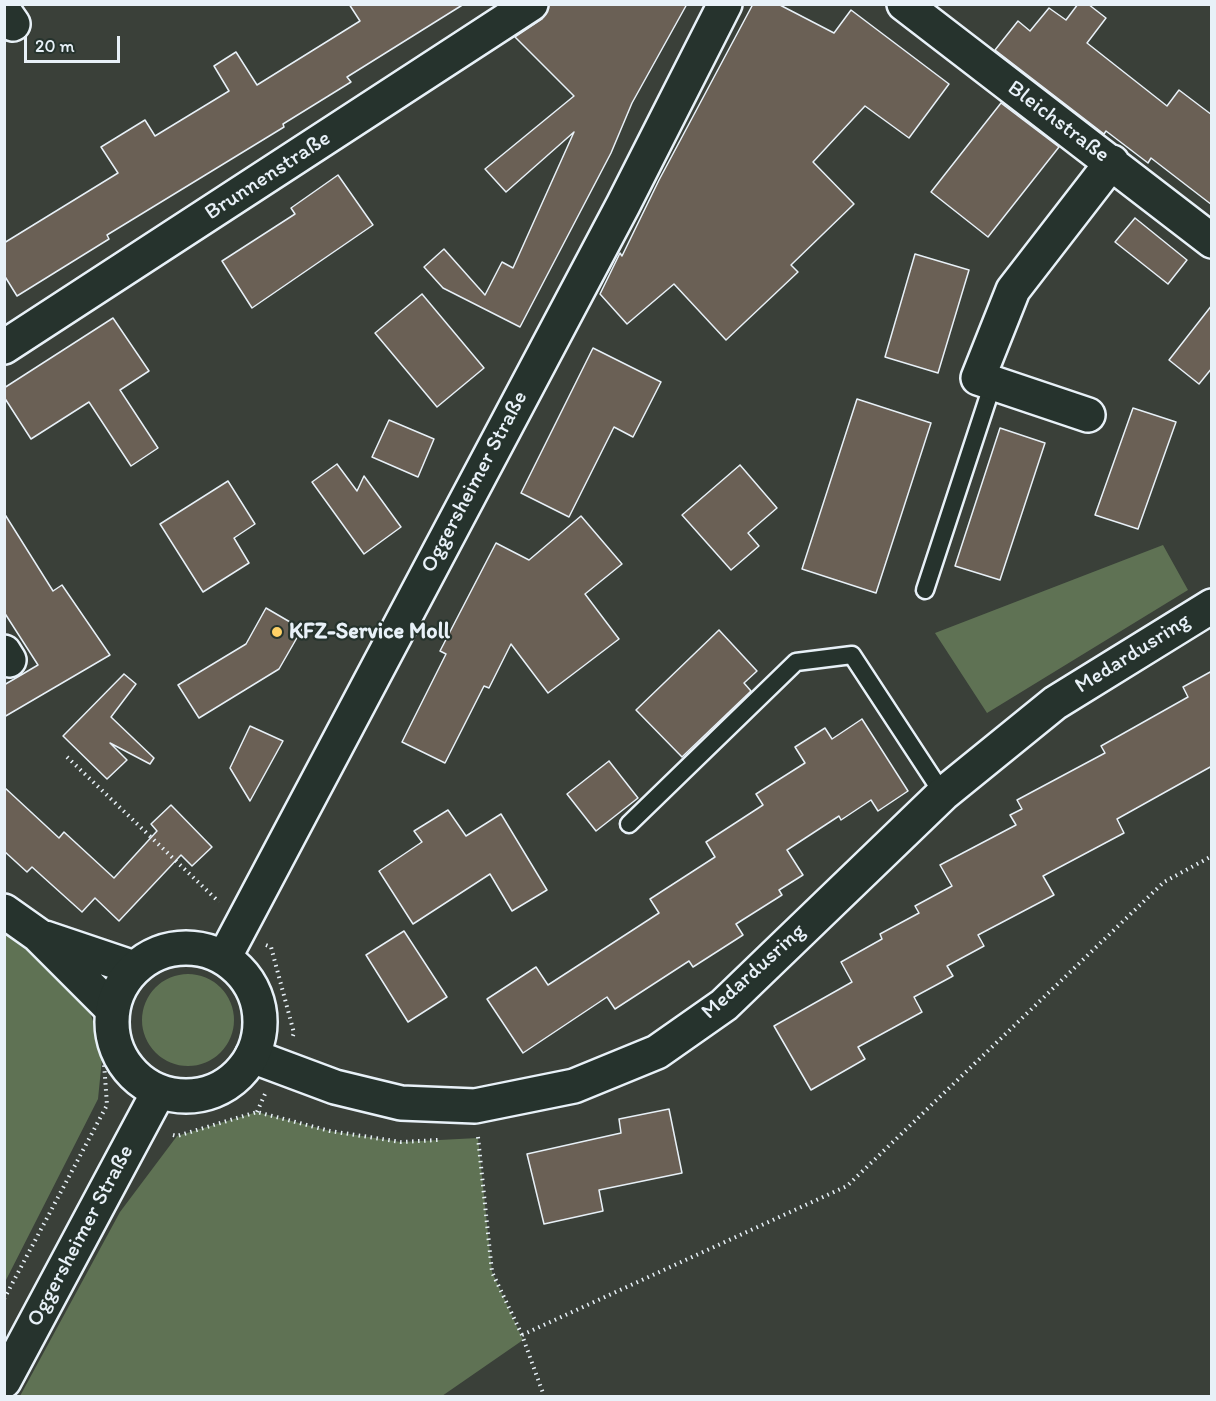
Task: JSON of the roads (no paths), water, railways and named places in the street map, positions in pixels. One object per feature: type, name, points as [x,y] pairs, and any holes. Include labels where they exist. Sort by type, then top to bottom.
[{"type":"street","name":"Brunnenstraße","points":[[4,347],[531,4]]},
{"type":"street","name":"Oggersheimer Straße","points":[[224,958],[622,206],[725,4]]},
{"type":"street","name":"Bleichstraße","points":[[921,10],[1212,241]]},
{"type":"street","points":[[1088,415],[978,378],[1013,290],[1112,162]]},
{"type":"street","name":"Medardusring","points":[[252,1056],[335,1087],[477,1122],[657,1052],[724,1005],[943,794],[1056,702],[1212,606]]},
{"type":"street","points":[[4,911],[38,935],[112,1009]]},
{"type":"street","points":[[38,935],[134,968]]},
{"type":"street","points":[[177,948],[201,949],[224,958],[241,972],[253,989],[259,1010],[259,1032],[252,1056],[241,1072],[224,1086],[203,1094],[181,1096],[159,1091],[137,1078],[121,1058],[112,1035],[112,1009],[120,987],[134,968],[154,954],[177,948]]},
{"type":"street","name":"Oggersheimer Straße","points":[[4,1381],[159,1091]]},
{"type":"lane","points":[[925,590],[993,383]]},
{"type":"lane","points":[[629,824],[796,662],[852,655],[943,794]]},
{"type":"place","name":"KFZ-Service Moll","points":[[277,632]]}]
